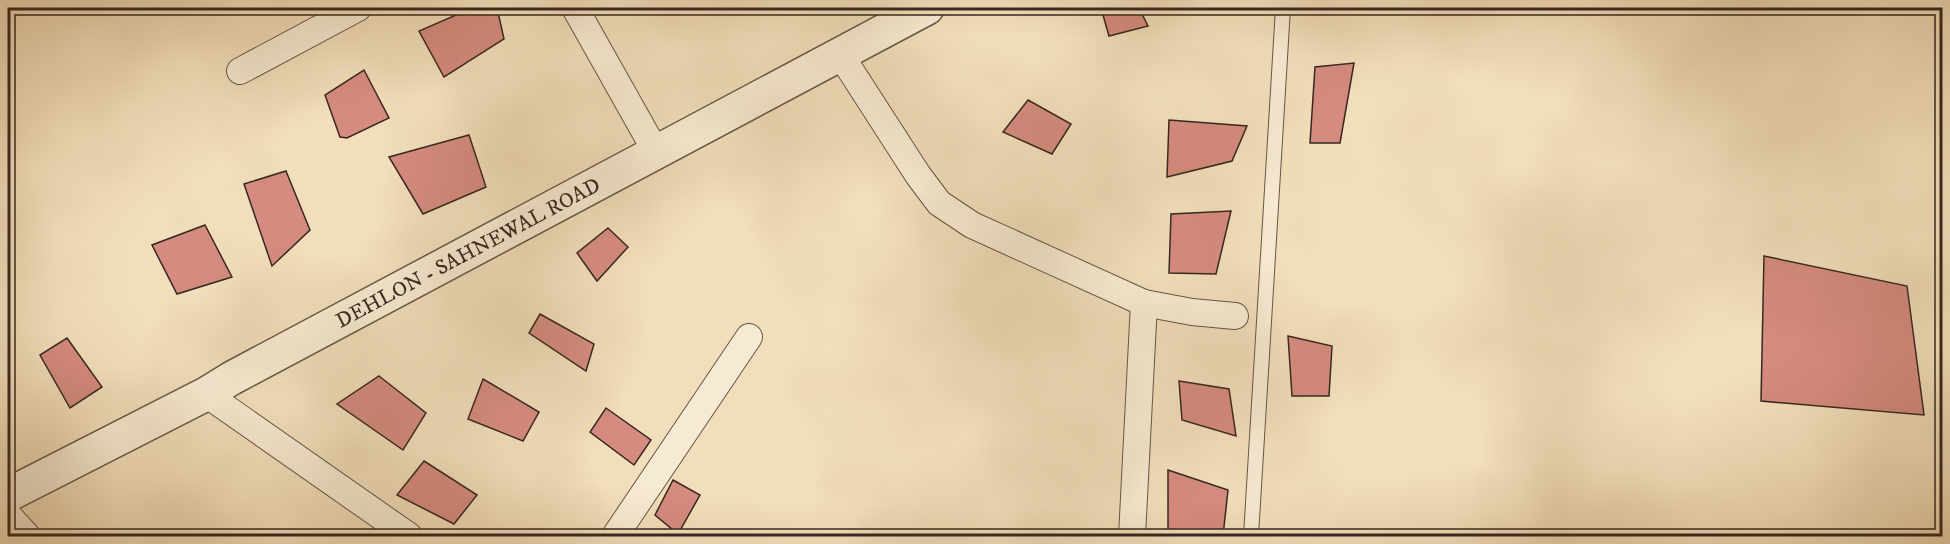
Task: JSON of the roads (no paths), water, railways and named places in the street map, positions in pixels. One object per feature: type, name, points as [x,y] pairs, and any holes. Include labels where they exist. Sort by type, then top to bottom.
[{"type":"street","points":[[240,71],[358,8]]},
{"type":"street","points":[[575,8],[656,152]]},
{"type":"street","name":"DEHLON - SAHNEWAL ROAD","points":[[8,495],[206,394],[232,378],[927,8]]},
{"type":"street","points":[[840,54],[918,175],[939,203],[972,225],[1144,303],[1192,312],[1235,316]]},
{"type":"street","points":[[1132,537],[1144,303]]},
{"type":"street","points":[[615,537],[749,337]]},
{"type":"street","points":[[206,394],[409,537]]},
{"type":"street","points":[[8,515],[27,537]]},
{"type":"lane","points":[[1251,537],[1283,8]]}]
